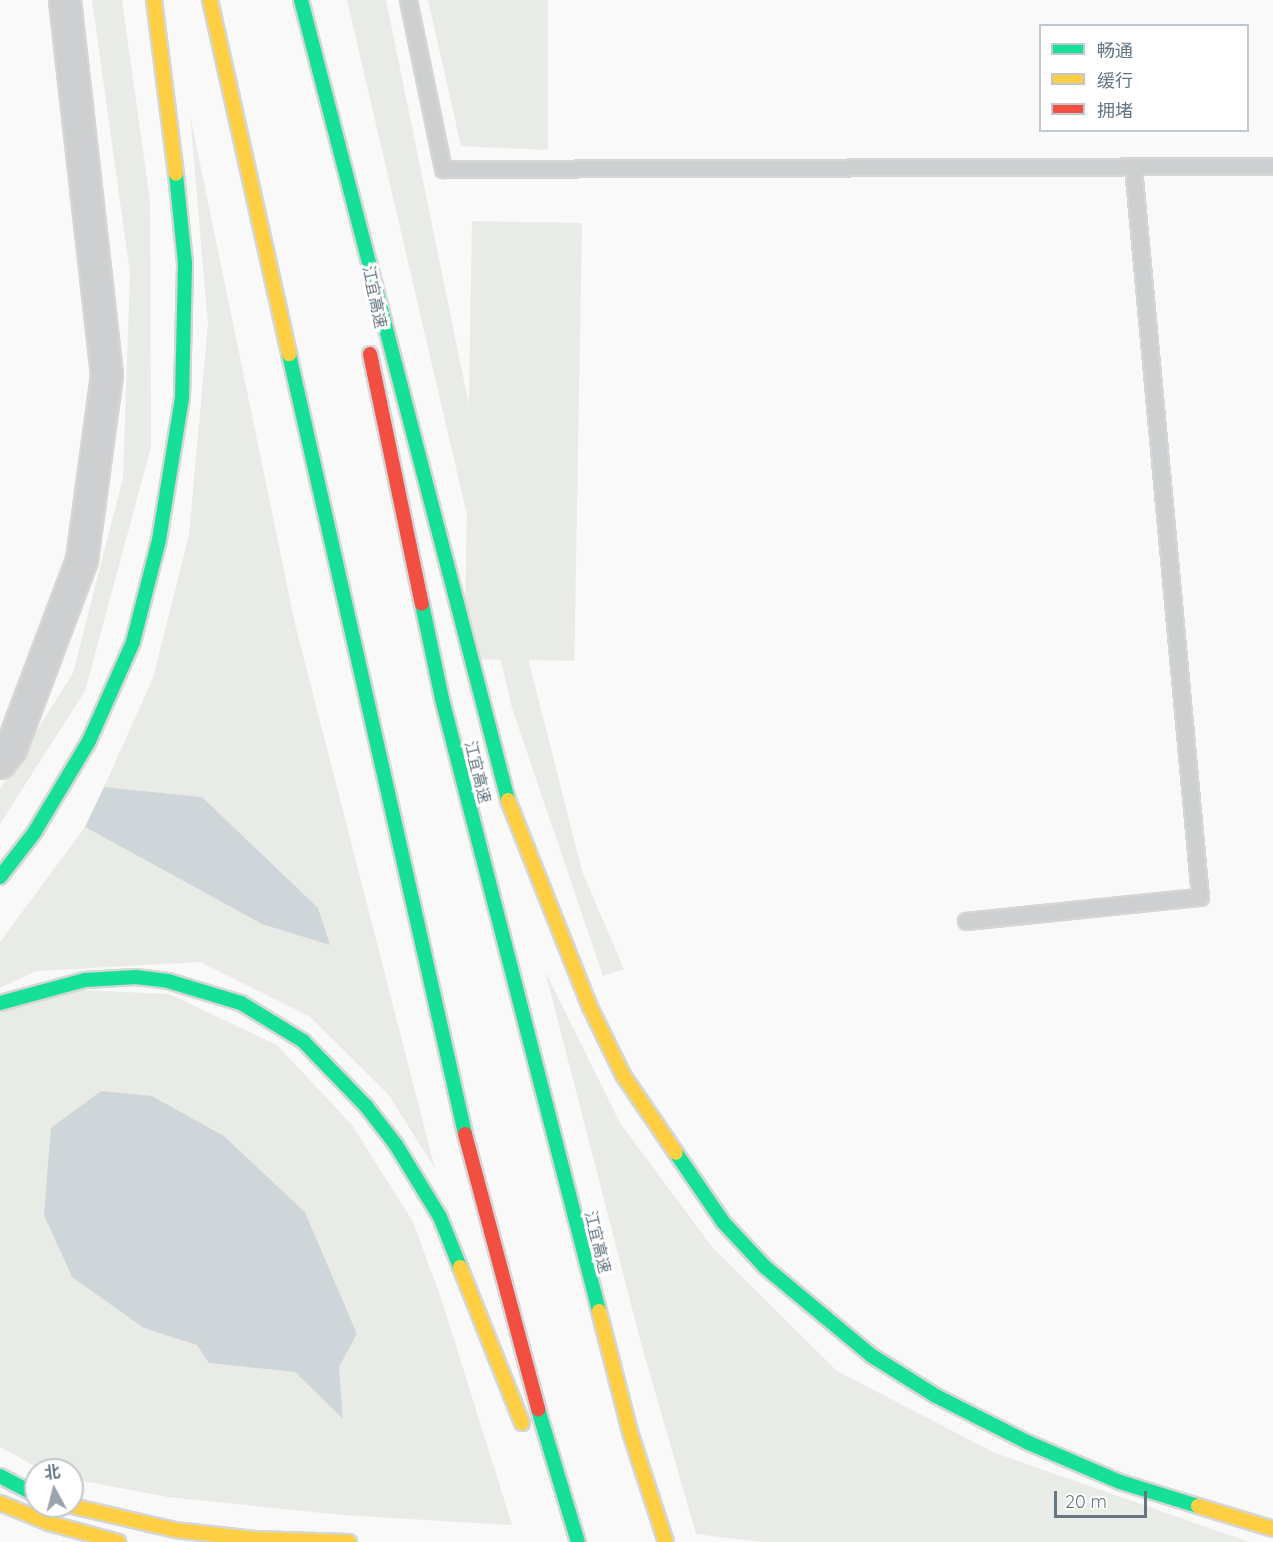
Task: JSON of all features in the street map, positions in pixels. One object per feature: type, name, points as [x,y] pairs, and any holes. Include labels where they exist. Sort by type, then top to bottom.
[{"type":"highway","points":[[0,877],[34,833],[89,741],[133,642],[159,540],[182,398],[185,263],[169,97],[154,0]]},
{"type":"highway","points":[[210,0],[454,1093],[534,1395],[578,1542]]},
{"type":"highway","points":[[296,0],[340,210]]},
{"type":"highway","points":[[302,0],[509,804],[590,1007],[623,1076],[723,1222],[765,1267],[872,1356],[936,1396],[1029,1443],[1120,1482],[1273,1529]]},
{"type":"highway","name":"江宜高速","points":[[366,338],[442,699],[630,1432],[666,1542]]},
{"type":"highway","points":[[0,1003],[16,996],[85,980],[136,977],[168,981],[241,1003],[303,1041],[366,1106],[396,1145],[440,1217],[529,1442]]},
{"type":"highway","points":[[542,1475],[567,1542]]},
{"type":"highway","points":[[0,1476],[24,1489]]},
{"type":"highway","points":[[0,1503],[49,1523],[118,1542]]},
{"type":"highway","points":[[84,1509],[175,1530],[254,1539],[349,1542]]},
{"type":"street","points":[[0,763],[10,749],[82,560],[107,375],[65,0]]},
{"type":"lane","points":[[408,0],[443,170],[1273,165]]},
{"type":"lane","points":[[966,921],[1200,897],[1133,167]]},
{"type":"shaded area","points":[[92,0],[122,0],[150,201],[151,447],[85,691],[0,824],[0,789],[73,673],[123,478],[130,273]]},
{"type":"shaded area","points":[[347,0],[386,0],[490,508],[582,871],[624,969],[603,976],[512,708]]},
{"type":"shaded area","points":[[428,0],[548,0],[548,150],[461,146]]},
{"type":"shaded area","points":[[190,115],[295,624],[435,1169],[388,1094],[309,1016],[200,962],[36,971],[0,988],[0,942],[85,827],[262,924],[202,797],[104,787],[153,678],[189,535],[208,324]]},
{"type":"shaded area","points":[[472,221],[582,223],[574,661],[464,659]]},
{"type":"shaded area","points":[[104,787],[202,797],[318,908],[330,945],[262,924],[85,827]]},
{"type":"shaded area","points":[[545,971],[620,1123],[713,1248],[837,1371],[995,1453],[1249,1542],[762,1542],[696,1534],[641,1343]]},
{"type":"shaded area","points":[[82,990],[169,994],[277,1045],[352,1125],[413,1222],[442,1301],[512,1525],[342,1515],[168,1497],[84,1481],[84,1458],[24,1458],[24,1460],[0,1447],[0,1012]],"holes":[[[152,1096],[224,1136],[305,1212],[357,1334],[339,1367],[343,1418],[295,1372],[210,1363],[197,1345]]]},
{"type":"shaded area","points":[[101,1091],[152,1096],[224,1136],[305,1212],[357,1334],[339,1367],[343,1419],[295,1372],[209,1363],[197,1345],[144,1328],[72,1277],[44,1215],[51,1128]]},
{"type":"traffic: fast","points":[[301,0],[508,800]]},
{"type":"traffic: fast","points":[[0,877],[34,833],[89,741],[133,642],[159,540],[182,398],[185,263],[176,174]]},
{"type":"traffic: fast","points":[[289,354],[465,1134]]},
{"type":"traffic: fast","points":[[422,604],[442,699],[599,1311]]},
{"type":"traffic: fast","points":[[0,1003],[85,980],[136,977],[168,981],[241,1003],[303,1041],[366,1106],[396,1145],[440,1217],[460,1267]]},
{"type":"traffic: fast","points":[[676,1153],[723,1222],[765,1267],[872,1356],[936,1396],[1029,1443],[1120,1482],[1198,1506]]},
{"type":"traffic: fast","points":[[538,1409],[578,1542]]},
{"type":"traffic: fast","points":[[0,1476],[24,1489]]},
{"type":"traffic: slow","points":[[154,0],[176,174]]},
{"type":"traffic: slow","points":[[210,0],[289,354]]},
{"type":"traffic: slow","points":[[508,800],[590,1007],[623,1075],[676,1153]]},
{"type":"traffic: slow","points":[[460,1267],[522,1423]]},
{"type":"traffic: slow","points":[[599,1311],[630,1432],[666,1542]]},
{"type":"traffic: slow","points":[[0,1503],[49,1523],[118,1542]]},
{"type":"traffic: slow","points":[[1198,1506],[1273,1529]]},
{"type":"traffic: slow","points":[[84,1509],[175,1530],[254,1539],[349,1542]]},
{"type":"traffic: jam","points":[[370,354],[422,604]]},
{"type":"traffic: jam","points":[[465,1134],[538,1409]]}]
